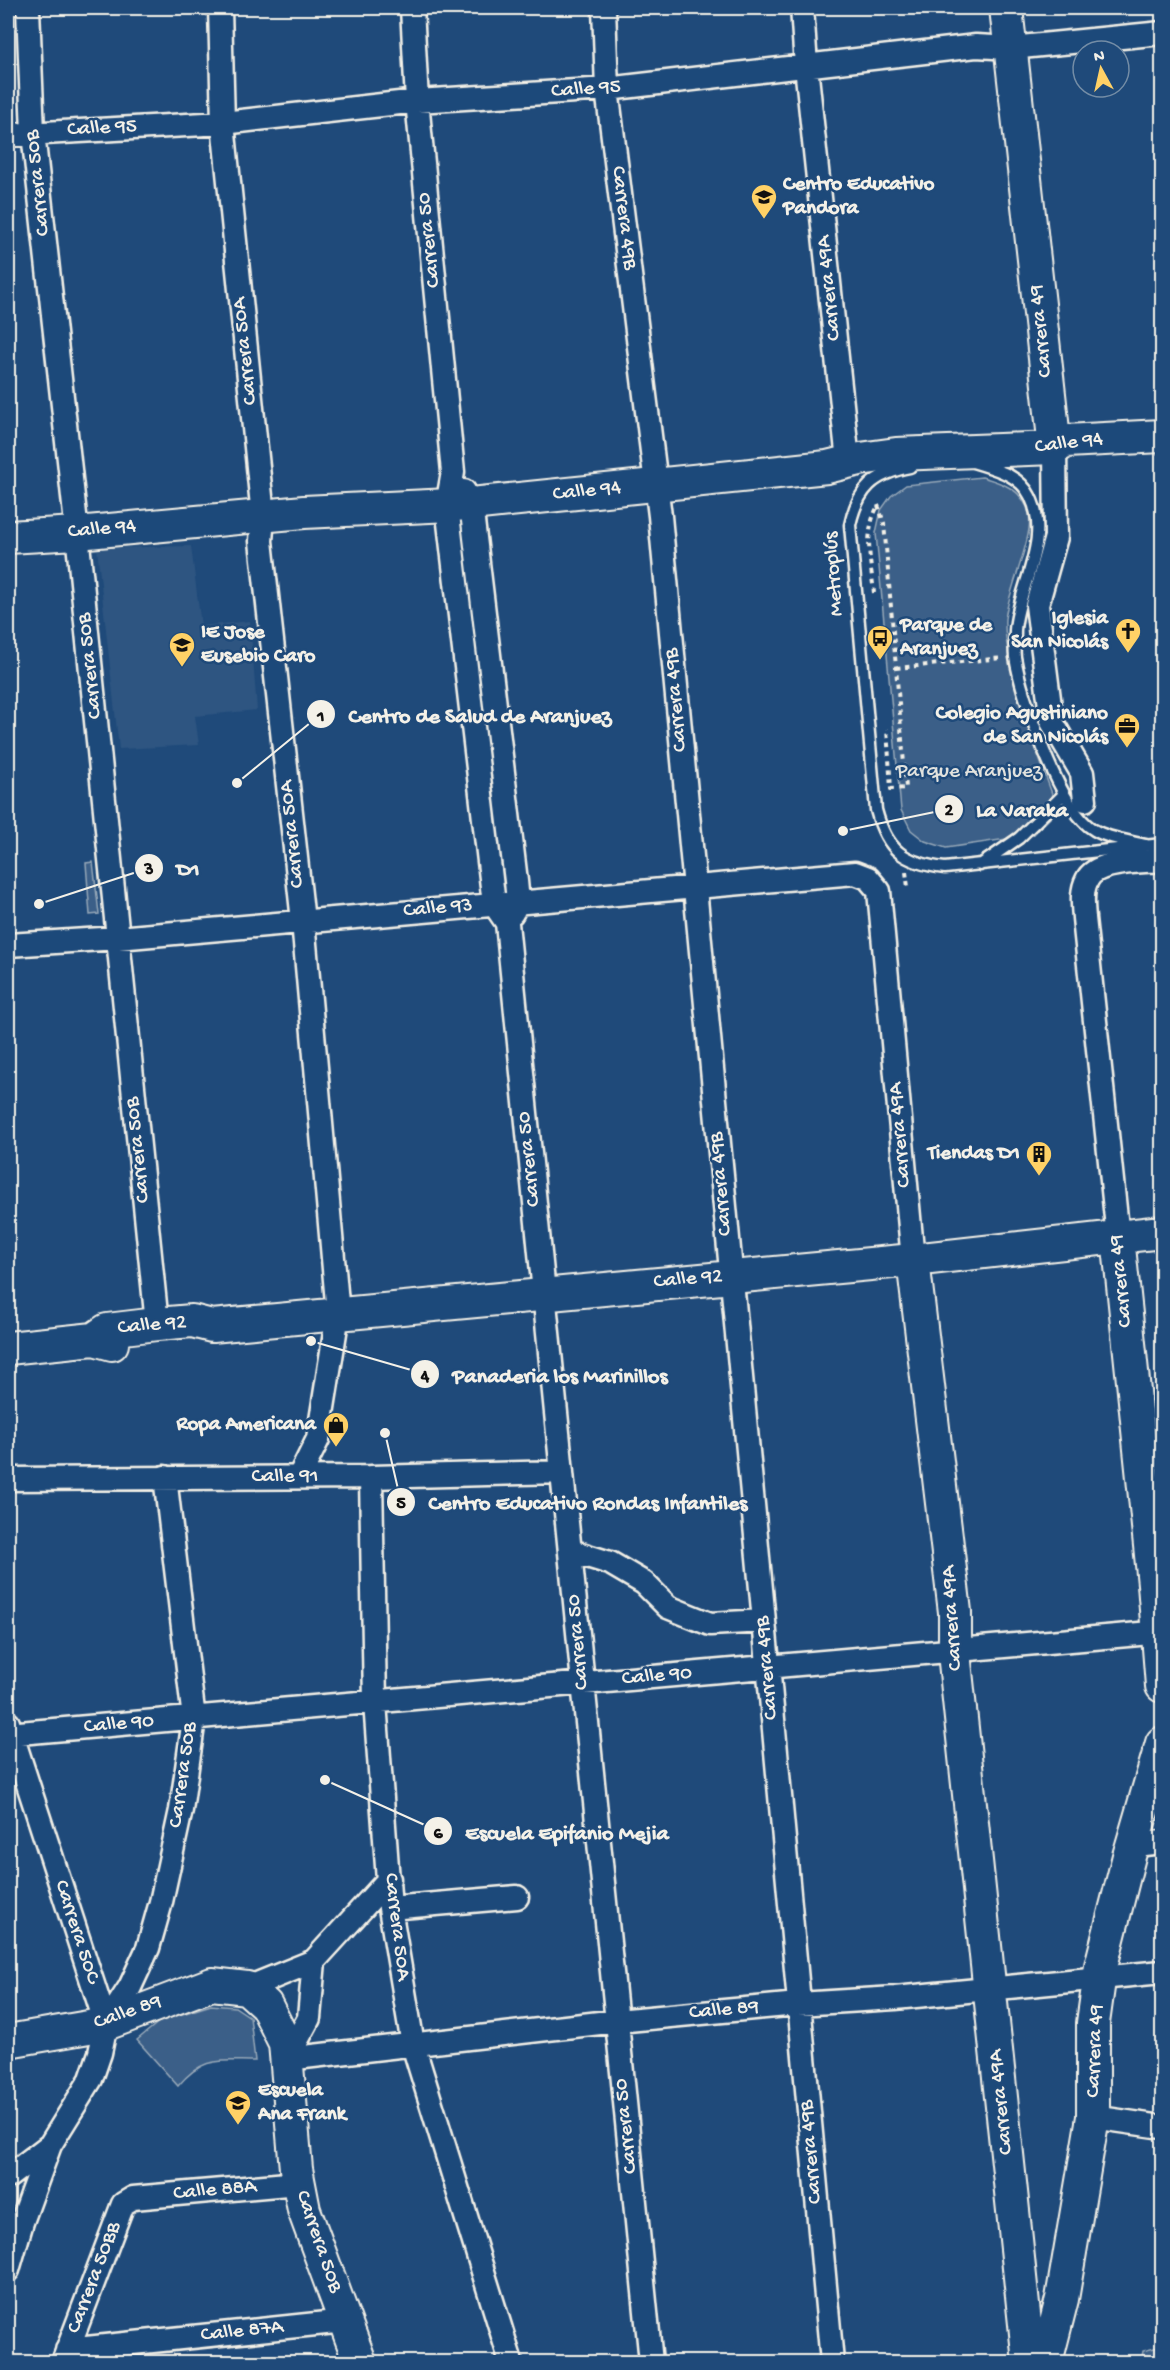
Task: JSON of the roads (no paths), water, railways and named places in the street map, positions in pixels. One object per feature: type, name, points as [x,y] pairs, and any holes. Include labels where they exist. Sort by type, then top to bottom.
[{"type":"street","name":"Carrera 50B","points":[[28,8],[33,133],[77,533],[157,1324]]},
{"type":"street","name":"Carrera 50A","points":[[220,8],[223,123],[263,516],[261,542],[303,921],[338,1314],[318,1439],[299,1477]]},
{"type":"street","name":"Carrera 50","points":[[412,8],[417,101],[453,472],[518,902]]},
{"type":"street","name":"Carrera 49B","points":[[604,8],[607,89],[656,484],[695,887],[831,2362]]},
{"type":"street","name":"Carrera 49A","points":[[802,8],[806,66],[848,461]]},
{"type":"street","name":"Carrera 49","points":[[1006,8],[1054,448],[1056,537],[1037,605],[1052,722],[1082,773],[1075,797]]},
{"type":"street","name":"Calle 95","points":[[8,135],[223,123],[417,101],[607,89],[976,46],[1011,48],[1162,33]]},
{"type":"street","name":"Calle 94","points":[[8,537],[77,533],[304,512],[459,505],[656,484],[680,484],[827,467],[848,461],[896,454],[1054,448],[1066,441],[1162,436]]},
{"type":"street","name":"Carrera 50","points":[[459,505],[501,914],[572,1551],[583,1684],[651,2362]]},
{"type":"street","name":"Carrera 49","points":[[1154,853],[1099,869],[1087,878],[1082,902],[1160,1632],[1162,1686]]},
{"type":"street","name":"Carrera 49A","points":[[695,887],[855,873],[868,878],[879,891],[913,1260],[956,1612],[955,1649],[1029,2362]]},
{"type":"street","points":[[501,914],[518,902],[695,887]]},
{"type":"street","name":"Calle 93","points":[[8,945],[118,938],[303,921],[501,914]]},
{"type":"street","name":"Calle 92","points":[[94,1339],[107,1330],[157,1324],[192,1321],[212,1326],[913,1260],[1162,1232]]},
{"type":"street","name":"Calle 92","points":[[8,1348],[94,1339],[109,1344],[195,1335],[212,1326]]},
{"type":"street","name":"Calle 91","points":[[8,1479],[371,1477],[562,1472]]},
{"type":"street","name":"Carrera 50B","points":[[106,2024],[130,1987],[148,1948],[161,1902],[181,1810],[194,1719],[165,1477]]},
{"type":"street","name":"Carrera 50A","points":[[371,1477],[375,1702],[390,1908],[413,2045],[511,2362]]},
{"type":"street","points":[[572,1551],[610,1563],[644,1583],[668,1607],[710,1624],[764,1621]]},
{"type":"street","name":"Calle 90","points":[[9,1730],[194,1719],[1160,1632]]},
{"type":"street","name":"Carrera 50C","points":[[8,2271],[22,2222],[50,2145],[91,2079],[100,2053],[106,2024],[9,1730]]},
{"type":"street","name":"Carrera 49","points":[[1046,2362],[1068,2264],[1093,2117],[1093,2023],[1100,1978],[1149,1842],[1162,1743]]},
{"type":"street","points":[[247,1988],[314,1961],[389,1879]]},
{"type":"street","points":[[390,1908],[517,1897]]},
{"type":"street","points":[[287,2059],[309,2018],[314,1961]]},
{"type":"street","name":"Calle 89","points":[[287,2059],[617,2021],[798,2004],[895,1998],[1162,1972]]},
{"type":"street","name":"Calle 89","points":[[8,2041],[106,2024],[212,1984],[247,1988]]},
{"type":"street","name":"Carrera 50B","points":[[247,1988],[266,2006],[285,2043],[298,2183],[304,2210],[360,2362]]},
{"type":"street","points":[[1093,2117],[1162,2127]]},
{"type":"street","points":[[8,2177],[50,2145]]},
{"type":"street","name":"Calle 88A","points":[[133,2198],[298,2183]]},
{"type":"street","name":"Carrera 50BB","points":[[65,2356],[123,2204],[133,2198]]},
{"type":"street","points":[[1018,2255],[1024,2263],[1041,2271],[1060,2269],[1068,2264]]},
{"type":"street","name":"Calle 87A","points":[[65,2356],[345,2321]]},
{"type":"lane","name":"Metroplús","points":[[1154,853],[1092,830],[1072,807],[1075,797],[1044,751],[1015,656],[1015,628],[1019,606],[1031,570],[1036,541],[1036,516],[1030,496],[1018,481],[1002,472],[968,460],[923,465],[882,474],[869,483],[853,509],[850,525],[876,810],[881,828],[892,845],[906,859],[923,865],[945,868],[1154,853],[1162,844]]},
{"type":"lane","points":[[980,865],[1075,797]]},
{"type":"place","name":"Centro Educativo Pandora","points":[[764,220]]},
{"type":"place","name":"Iglesia San Nicolás","points":[[1128,654]]},
{"type":"place","name":"Parque de Aranjuez","points":[[880,661]]},
{"type":"place","name":"IE Jose Eusebio Caro","points":[[182,668]]},
{"type":"place","name":"Colegio Agustiniano de San Nicolás","points":[[1127,749]]},
{"type":"place","name":"Centro de Salud de Aranjuez","points":[[237,783]]},
{"type":"place","name":"La Varaka","points":[[843,831]]},
{"type":"place","name":"D1","points":[[39,904]]},
{"type":"place","name":"Tiendas D1","points":[[1039,1177]]},
{"type":"place","name":"Panaderia los Marinillos","points":[[311,1341]]},
{"type":"place","name":"Centro Educativo Rondas Infantiles","points":[[385,1433]]},
{"type":"place","name":"Ropa Americana","points":[[336,1448]]},
{"type":"place","name":"Escuela Epifanio Mejia","points":[[325,1780]]},
{"type":"place","name":"Escuela Ana Frank","points":[[238,2126]]},
{"type":"park label","name":"Parque Aranjuez","points":[[969,772]]}]
